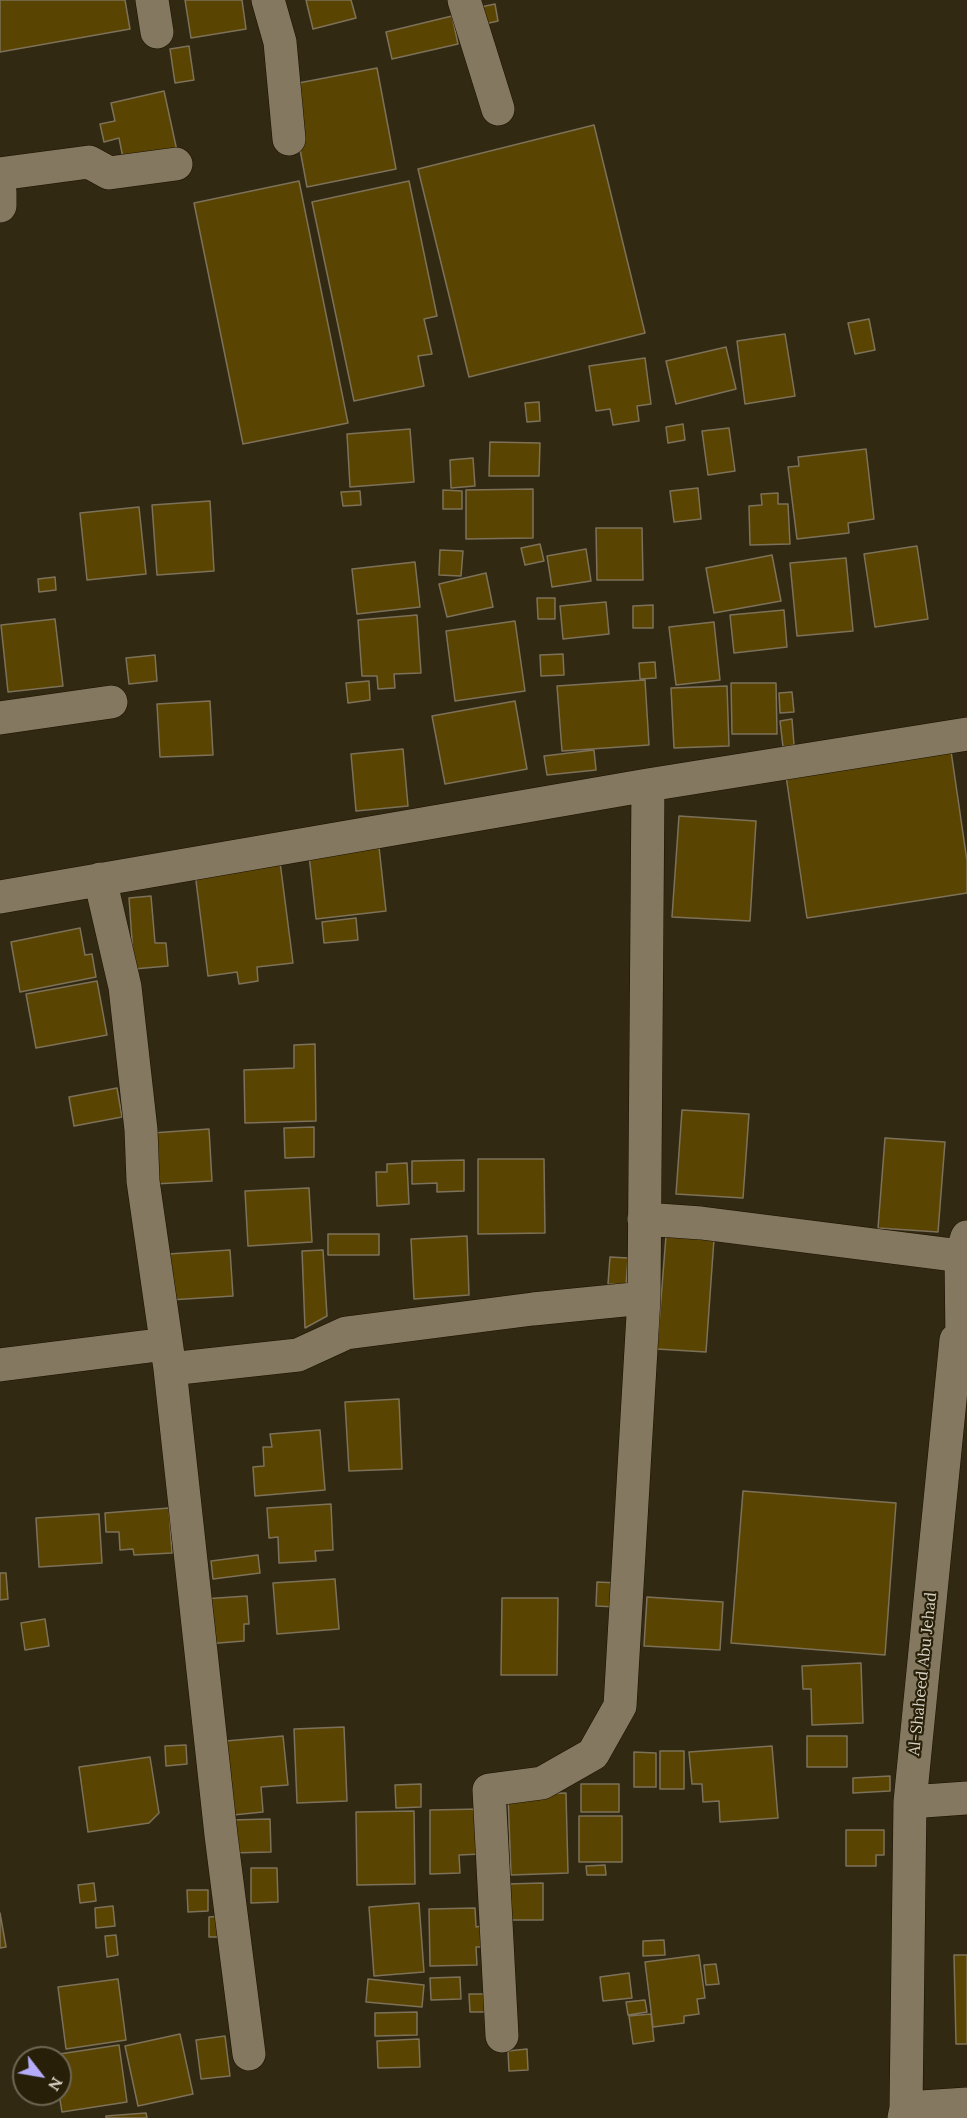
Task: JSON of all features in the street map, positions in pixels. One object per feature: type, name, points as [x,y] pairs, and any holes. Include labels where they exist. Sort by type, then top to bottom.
[{"type":"street","points":[[268,0],[280,42],[289,139]]},
{"type":"street","points":[[464,0],[498,109]]},
{"type":"street","points":[[0,174],[89,162],[109,173],[176,164]]},
{"type":"street","points":[[0,192],[0,206]]},
{"type":"street","points":[[0,718],[111,702]]},
{"type":"street","points":[[0,897],[648,785],[967,734]]},
{"type":"street","points":[[502,2036],[489,1790],[542,1783],[593,1754],[620,1706],[644,1298],[648,785]]},
{"type":"street","points":[[100,879],[125,987],[141,1130],[143,1180],[168,1357],[221,1835],[249,2054]]},
{"type":"street","points":[[644,1219],[964,1246]]},
{"type":"street","name":"Al-Shaheed Abu Jehad","points":[[905,2113],[910,1802],[956,1340],[964,1340],[964,1246]]},
{"type":"street","points":[[0,1365],[168,1357],[298,1355],[346,1333],[533,1309],[644,1298]]},
{"type":"street","points":[[910,1802],[967,1798]]},
{"type":"street","points":[[905,2113],[967,2104]]},
{"type":"building","points":[[0,0],[125,0],[130,29],[0,52]]},
{"type":"building","points":[[185,0],[242,0],[246,29],[191,38]]},
{"type":"building","points":[[306,0],[351,0],[356,18],[313,29]]},
{"type":"building","points":[[495,4],[498,21],[480,25],[476,8]]},
{"type":"building","points":[[452,16],[458,44],[392,59],[386,32]]},
{"type":"building","points":[[189,46],[194,80],[175,83],[170,49]]},
{"type":"building","points":[[377,68],[396,169],[307,187],[288,85]]},
{"type":"building","points":[[164,91],[177,151],[124,163],[119,138],[104,142],[100,124],[115,121],[111,103]]},
{"type":"building","points":[[594,125],[645,333],[469,377],[418,169]]},
{"type":"building","points":[[299,181],[348,423],[243,444],[194,203]]},
{"type":"building","points":[[409,181],[437,316],[424,319],[432,354],[418,356],[424,386],[354,401],[312,202]]},
{"type":"building","points":[[869,319],[875,350],[855,354],[848,323]]},
{"type":"building","points":[[785,334],[795,396],[745,404],[737,341]]},
{"type":"building","points":[[726,347],[736,389],[676,404],[666,361]]},
{"type":"building","points":[[645,358],[651,404],[637,406],[639,421],[613,425],[610,409],[596,411],[589,366]]},
{"type":"building","points":[[539,402],[540,421],[527,422],[525,403]]},
{"type":"building","points":[[683,424],[685,440],[668,443],[666,427]]},
{"type":"building","points":[[729,428],[735,471],[708,475],[702,431]]},
{"type":"building","points":[[410,429],[414,482],[350,487],[347,434]]},
{"type":"building","points":[[490,442],[540,443],[539,476],[489,476]]},
{"type":"building","points":[[866,449],[874,519],[848,523],[849,533],[797,539],[788,467],[799,466],[798,457]]},
{"type":"building","points":[[473,458],[475,486],[451,488],[450,460]]},
{"type":"building","points":[[698,488],[701,519],[674,522],[670,491]]},
{"type":"building","points":[[533,489],[533,538],[466,539],[466,490]]},
{"type":"building","points":[[443,490],[462,491],[462,509],[443,509]]},
{"type":"building","points":[[360,491],[361,505],[343,506],[341,492]]},
{"type":"building","points":[[778,493],[778,504],[788,504],[790,544],[750,545],[749,506],[762,505],[761,494]]},
{"type":"building","points":[[210,501],[214,571],[157,575],[152,505]]},
{"type":"building","points":[[139,507],[146,574],[87,580],[80,513]]},
{"type":"building","points":[[596,528],[642,528],[643,580],[597,580]]},
{"type":"building","points":[[540,544],[544,561],[525,565],[521,548]]},
{"type":"building","points":[[917,546],[928,619],[875,627],[864,554]]},
{"type":"building","points":[[586,549],[591,581],[552,587],[547,556]]},
{"type":"building","points":[[440,550],[463,551],[461,576],[439,575]]},
{"type":"building","points":[[772,555],[781,601],[714,613],[706,568]]},
{"type":"building","points":[[846,558],[853,631],[797,636],[790,563]]},
{"type":"building","points":[[415,562],[420,607],[357,614],[352,569]]},
{"type":"building","points":[[486,573],[493,607],[447,617],[439,584]]},
{"type":"building","points":[[55,577],[56,590],[39,592],[38,579]]},
{"type":"building","points":[[537,598],[555,598],[555,619],[538,619]]},
{"type":"building","points":[[606,602],[609,634],[563,639],[560,606]]},
{"type":"building","points":[[653,605],[653,628],[633,628],[633,606]]},
{"type":"building","points":[[784,610],[787,647],[734,653],[730,615]]},
{"type":"building","points":[[417,615],[421,673],[394,674],[395,688],[378,689],[377,676],[362,676],[358,620]]},
{"type":"building","points":[[55,619],[63,686],[8,692],[1,625]]},
{"type":"building","points":[[515,621],[525,691],[455,701],[446,631]]},
{"type":"building","points":[[714,622],[720,680],[676,685],[669,627]]},
{"type":"building","points":[[563,654],[564,675],[541,676],[540,655]]},
{"type":"building","points":[[155,655],[157,681],[129,684],[126,658]]},
{"type":"building","points":[[655,662],[656,678],[640,679],[639,663]]},
{"type":"building","points":[[645,680],[649,745],[562,751],[557,686]]},
{"type":"building","points":[[369,681],[370,700],[348,703],[346,683]]},
{"type":"building","points":[[731,683],[776,683],[777,734],[732,734]]},
{"type":"building","points":[[727,686],[729,746],[674,748],[671,688]]},
{"type":"building","points":[[792,692],[794,712],[780,713],[779,693]]},
{"type":"building","points":[[210,701],[213,755],[160,757],[157,704]]},
{"type":"building","points":[[515,701],[527,769],[445,784],[432,716]]},
{"type":"building","points":[[792,719],[794,745],[783,747],[780,721]]},
{"type":"building","points":[[403,749],[408,806],[356,811],[351,754]]},
{"type":"building","points":[[594,750],[596,770],[547,775],[544,756]]},
{"type":"building","points":[[951,751],[967,861],[967,893],[807,918],[786,776]]},
{"type":"building","points":[[679,816],[756,821],[750,921],[672,917]]},
{"type":"building","points":[[379,847],[386,911],[316,919],[309,855]]},
{"type":"building","points":[[280,862],[293,963],[257,967],[258,981],[239,984],[237,972],[208,976],[195,873]]},
{"type":"building","points":[[151,896],[155,943],[166,943],[168,966],[134,969],[129,898]]},
{"type":"building","points":[[356,918],[358,940],[324,943],[322,922]]},
{"type":"building","points":[[80,928],[85,955],[92,954],[96,977],[20,992],[11,942]]},
{"type":"building","points":[[97,981],[107,1035],[36,1048],[26,994]]},
{"type":"building","points":[[315,1044],[316,1121],[245,1123],[244,1070],[294,1068],[294,1045]]},
{"type":"building","points":[[117,1088],[122,1117],[74,1126],[69,1097]]},
{"type":"building","points":[[682,1110],[749,1114],[743,1198],[676,1194]]},
{"type":"building","points":[[314,1127],[314,1157],[285,1158],[284,1128]]},
{"type":"building","points":[[209,1129],[212,1181],[154,1184],[152,1133]]},
{"type":"building","points":[[885,1138],[945,1142],[938,1232],[878,1228]]},
{"type":"building","points":[[478,1159],[544,1159],[545,1233],[478,1234]]},
{"type":"building","points":[[464,1160],[464,1191],[437,1192],[437,1183],[412,1184],[412,1161]]},
{"type":"building","points":[[407,1163],[409,1204],[377,1206],[376,1172],[387,1172],[387,1164]]},
{"type":"building","points":[[309,1188],[312,1242],[248,1246],[245,1191]]},
{"type":"building","points":[[328,1234],[379,1234],[379,1255],[328,1255]]},
{"type":"building","points":[[467,1236],[469,1295],[414,1299],[411,1239]]},
{"type":"building","points":[[666,1236],[714,1239],[706,1352],[657,1349]]},
{"type":"building","points":[[230,1250],[233,1296],[170,1300],[168,1254]]},
{"type":"building","points":[[323,1250],[327,1316],[305,1328],[302,1251]]},
{"type":"building","points":[[610,1257],[628,1258],[626,1285],[608,1284]]},
{"type":"building","points":[[399,1399],[402,1469],[349,1471],[345,1402]]},
{"type":"building","points":[[320,1430],[325,1490],[255,1496],[253,1467],[264,1466],[263,1447],[272,1447],[270,1434]]},
{"type":"building","points":[[743,1491],[896,1503],[885,1655],[731,1643]]},
{"type":"building","points":[[331,1504],[333,1550],[315,1551],[316,1561],[279,1563],[278,1537],[269,1538],[267,1508]]},
{"type":"building","points":[[169,1508],[172,1553],[134,1555],[133,1549],[120,1550],[119,1532],[106,1532],[105,1513]]},
{"type":"building","points":[[99,1514],[102,1563],[39,1567],[36,1518]]},
{"type":"building","points":[[258,1555],[260,1573],[213,1579],[211,1561]]},
{"type":"building","points":[[0,1573],[6,1573],[8,1599],[0,1600]]},
{"type":"building","points":[[335,1579],[339,1629],[277,1634],[273,1583]]},
{"type":"building","points":[[597,1582],[619,1583],[617,1607],[596,1606]]},
{"type":"building","points":[[247,1596],[249,1624],[244,1624],[244,1641],[206,1644],[203,1599]]},
{"type":"building","points":[[647,1597],[723,1602],[720,1650],[644,1646]]},
{"type":"building","points":[[502,1598],[558,1598],[557,1675],[501,1675]]},
{"type":"building","points":[[45,1619],[49,1646],[25,1650],[21,1623]]},
{"type":"building","points":[[861,1663],[863,1723],[812,1725],[811,1689],[803,1689],[802,1666]]},
{"type":"building","points":[[344,1727],[347,1801],[297,1803],[294,1729]]},
{"type":"building","points":[[283,1736],[288,1785],[261,1787],[263,1812],[233,1815],[226,1741]]},
{"type":"building","points":[[807,1736],[847,1736],[847,1767],[807,1767]]},
{"type":"building","points":[[186,1745],[187,1764],[166,1766],[165,1746]]},
{"type":"building","points":[[772,1746],[778,1818],[720,1822],[719,1801],[703,1802],[702,1784],[692,1784],[689,1752]]},
{"type":"building","points":[[660,1751],[684,1751],[684,1789],[660,1789]]},
{"type":"building","points":[[634,1752],[656,1753],[656,1787],[634,1787]]},
{"type":"building","points":[[150,1757],[159,1813],[149,1823],[88,1832],[79,1767]]},
{"type":"building","points":[[890,1776],[890,1791],[853,1793],[853,1778]]},
{"type":"building","points":[[421,1784],[421,1807],[396,1808],[395,1785]]},
{"type":"building","points":[[581,1784],[619,1784],[619,1812],[581,1812]]},
{"type":"building","points":[[566,1793],[568,1873],[511,1875],[508,1795]]},
{"type":"building","points":[[480,1809],[481,1854],[459,1855],[460,1873],[430,1874],[430,1810]]},
{"type":"building","points":[[414,1811],[415,1884],[357,1885],[356,1812]]},
{"type":"building","points":[[579,1816],[622,1816],[622,1862],[579,1862]]},
{"type":"building","points":[[270,1819],[271,1852],[230,1853],[229,1820]]},
{"type":"building","points":[[846,1830],[884,1830],[884,1855],[876,1855],[876,1866],[846,1866]]},
{"type":"building","points":[[605,1865],[606,1875],[587,1875],[586,1866]]},
{"type":"building","points":[[251,1868],[277,1868],[278,1902],[251,1903]]},
{"type":"building","points":[[94,1883],[96,1901],[80,1903],[78,1885]]},
{"type":"building","points":[[543,1883],[543,1920],[506,1920],[506,1884]]},
{"type":"building","points":[[187,1890],[208,1890],[208,1911],[188,1912]]},
{"type":"building","points":[[419,1903],[424,1972],[374,1976],[369,1907]]},
{"type":"building","points":[[113,1906],[115,1926],[96,1928],[95,1908]]},
{"type":"building","points":[[475,1908],[476,1927],[481,1926],[481,1947],[476,1947],[477,1965],[430,1966],[429,1909]]},
{"type":"building","points":[[0,1913],[6,1947],[0,1948]]},
{"type":"building","points":[[223,1916],[224,1937],[209,1937],[209,1917]]},
{"type":"building","points":[[116,1935],[118,1955],[107,1957],[105,1936]]},
{"type":"building","points":[[664,1940],[665,1955],[643,1956],[643,1941]]},
{"type":"building","points":[[699,1955],[705,1998],[697,1999],[699,2014],[684,2016],[684,2023],[653,2027],[645,1962]]},
{"type":"building","points":[[954,1955],[967,1955],[967,2044],[956,2044]]},
{"type":"building","points":[[716,1964],[719,1984],[706,1985],[704,1965]]},
{"type":"building","points":[[629,1973],[632,1998],[603,2001],[600,1977]]},
{"type":"building","points":[[460,1977],[461,1999],[431,2000],[430,1978]]},
{"type":"building","points":[[118,1979],[126,2040],[72,2048],[72,2046],[66,2046],[58,1987]]},
{"type":"building","points":[[368,1979],[424,1985],[422,2007],[366,2002]]},
{"type":"building","points":[[469,1994],[491,1994],[491,2012],[470,2012]]},
{"type":"building","points":[[645,2000],[647,2012],[628,2015],[626,2002]]},
{"type":"building","points":[[417,2012],[417,2035],[375,2036],[375,2013]]},
{"type":"building","points":[[651,2014],[654,2041],[633,2044],[629,2016]]},
{"type":"building","points":[[180,2034],[193,2094],[138,2106],[125,2046]]},
{"type":"building","points":[[225,2036],[230,2076],[201,2079],[196,2040]]},
{"type":"building","points":[[419,2039],[420,2067],[378,2068],[377,2041]]},
{"type":"building","points":[[119,2045],[127,2102],[62,2112],[61,2106],[72,2106],[72,2052]]},
{"type":"building","points":[[527,2049],[528,2070],[509,2071],[508,2051]]},
{"type":"building","points":[[146,2113],[147,2118],[106,2118],[106,2116]]}]
